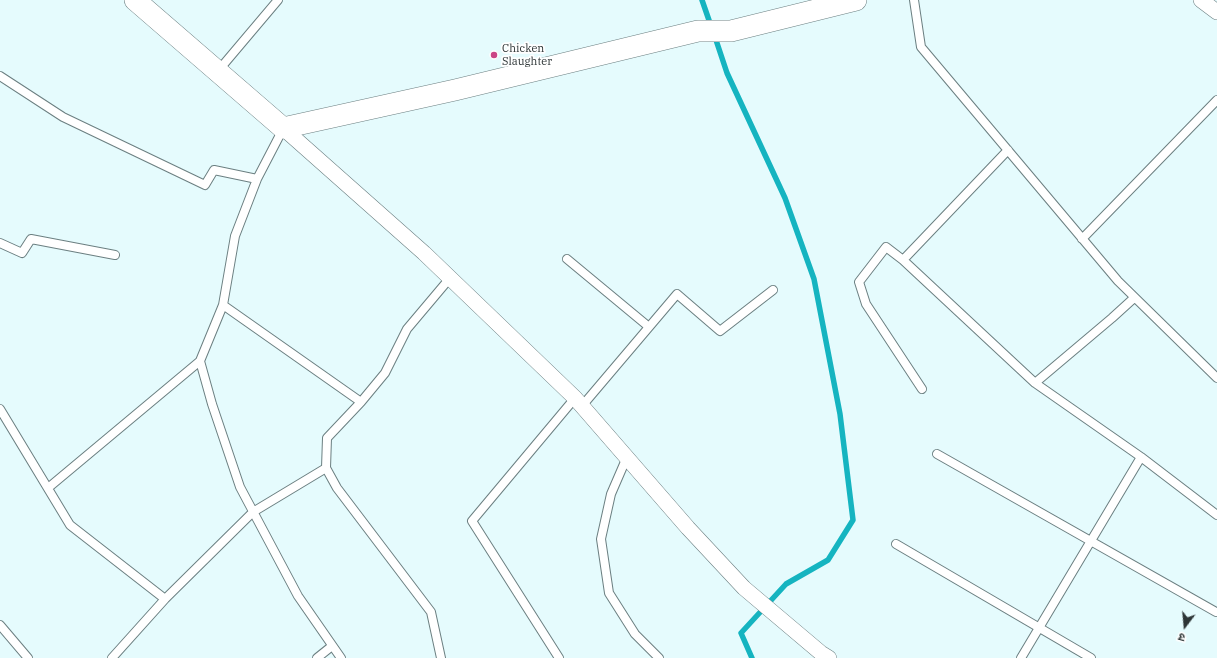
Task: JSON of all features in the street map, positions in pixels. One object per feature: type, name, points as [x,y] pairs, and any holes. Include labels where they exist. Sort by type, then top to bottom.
[{"type":"street","points":[[136,0],[419,248],[578,402],[688,528],[744,588],[821,653],[829,658]]},
{"type":"street","points":[[283,128],[455,90],[698,31],[731,31],[856,0]]},
{"type":"street","points":[[1201,0],[1217,12]]},
{"type":"lane","points":[[218,72],[278,0]]},
{"type":"lane","points":[[914,0],[921,47],[1118,282],[1217,378]]},
{"type":"lane","points":[[0,76],[63,117],[205,185],[214,170],[257,179]]},
{"type":"lane","points":[[1082,239],[1217,100]]},
{"type":"lane","points":[[48,488],[200,361],[223,305],[235,236],[257,179],[283,128]]},
{"type":"lane","points":[[903,260],[1008,150]]},
{"type":"lane","points":[[0,243],[22,253],[32,239],[115,255]]},
{"type":"lane","points":[[922,389],[866,304],[859,282],[886,247],[903,260],[1035,383],[1140,457],[1217,515]]},
{"type":"lane","points":[[566,259],[649,327]]},
{"type":"lane","points":[[441,658],[431,612],[337,488],[326,468],[327,438],[386,373],[407,328],[450,278]]},
{"type":"lane","points":[[559,658],[472,521],[578,402],[649,327],[677,294],[720,331],[773,290]]},
{"type":"lane","points":[[1035,383],[1134,298]]},
{"type":"lane","points":[[223,305],[361,402]]},
{"type":"lane","points":[[200,361],[212,404],[240,488],[298,596],[341,658]]},
{"type":"lane","points":[[0,409],[70,525],[165,600]]},
{"type":"lane","points":[[937,454],[1216,612]]},
{"type":"lane","points":[[627,457],[611,494],[601,539],[609,593],[635,634],[659,658]]},
{"type":"lane","points":[[1021,658],[1140,457]]},
{"type":"lane","points":[[112,658],[165,600],[253,512],[326,468]]},
{"type":"lane","points":[[896,544],[1091,658]]},
{"type":"lane","points":[[0,625],[28,658]]},
{"type":"lane","points":[[316,658],[332,646]]},
{"type":"waterway","points":[[702,0],[711,26]]},
{"type":"waterway","points":[[714,34],[727,73],[785,198],[814,279],[840,414],[853,520],[828,560],[786,584],[741,633],[752,658]]},
{"type":"place","name":"Chicken Slaughter","points":[[494,55]]}]
